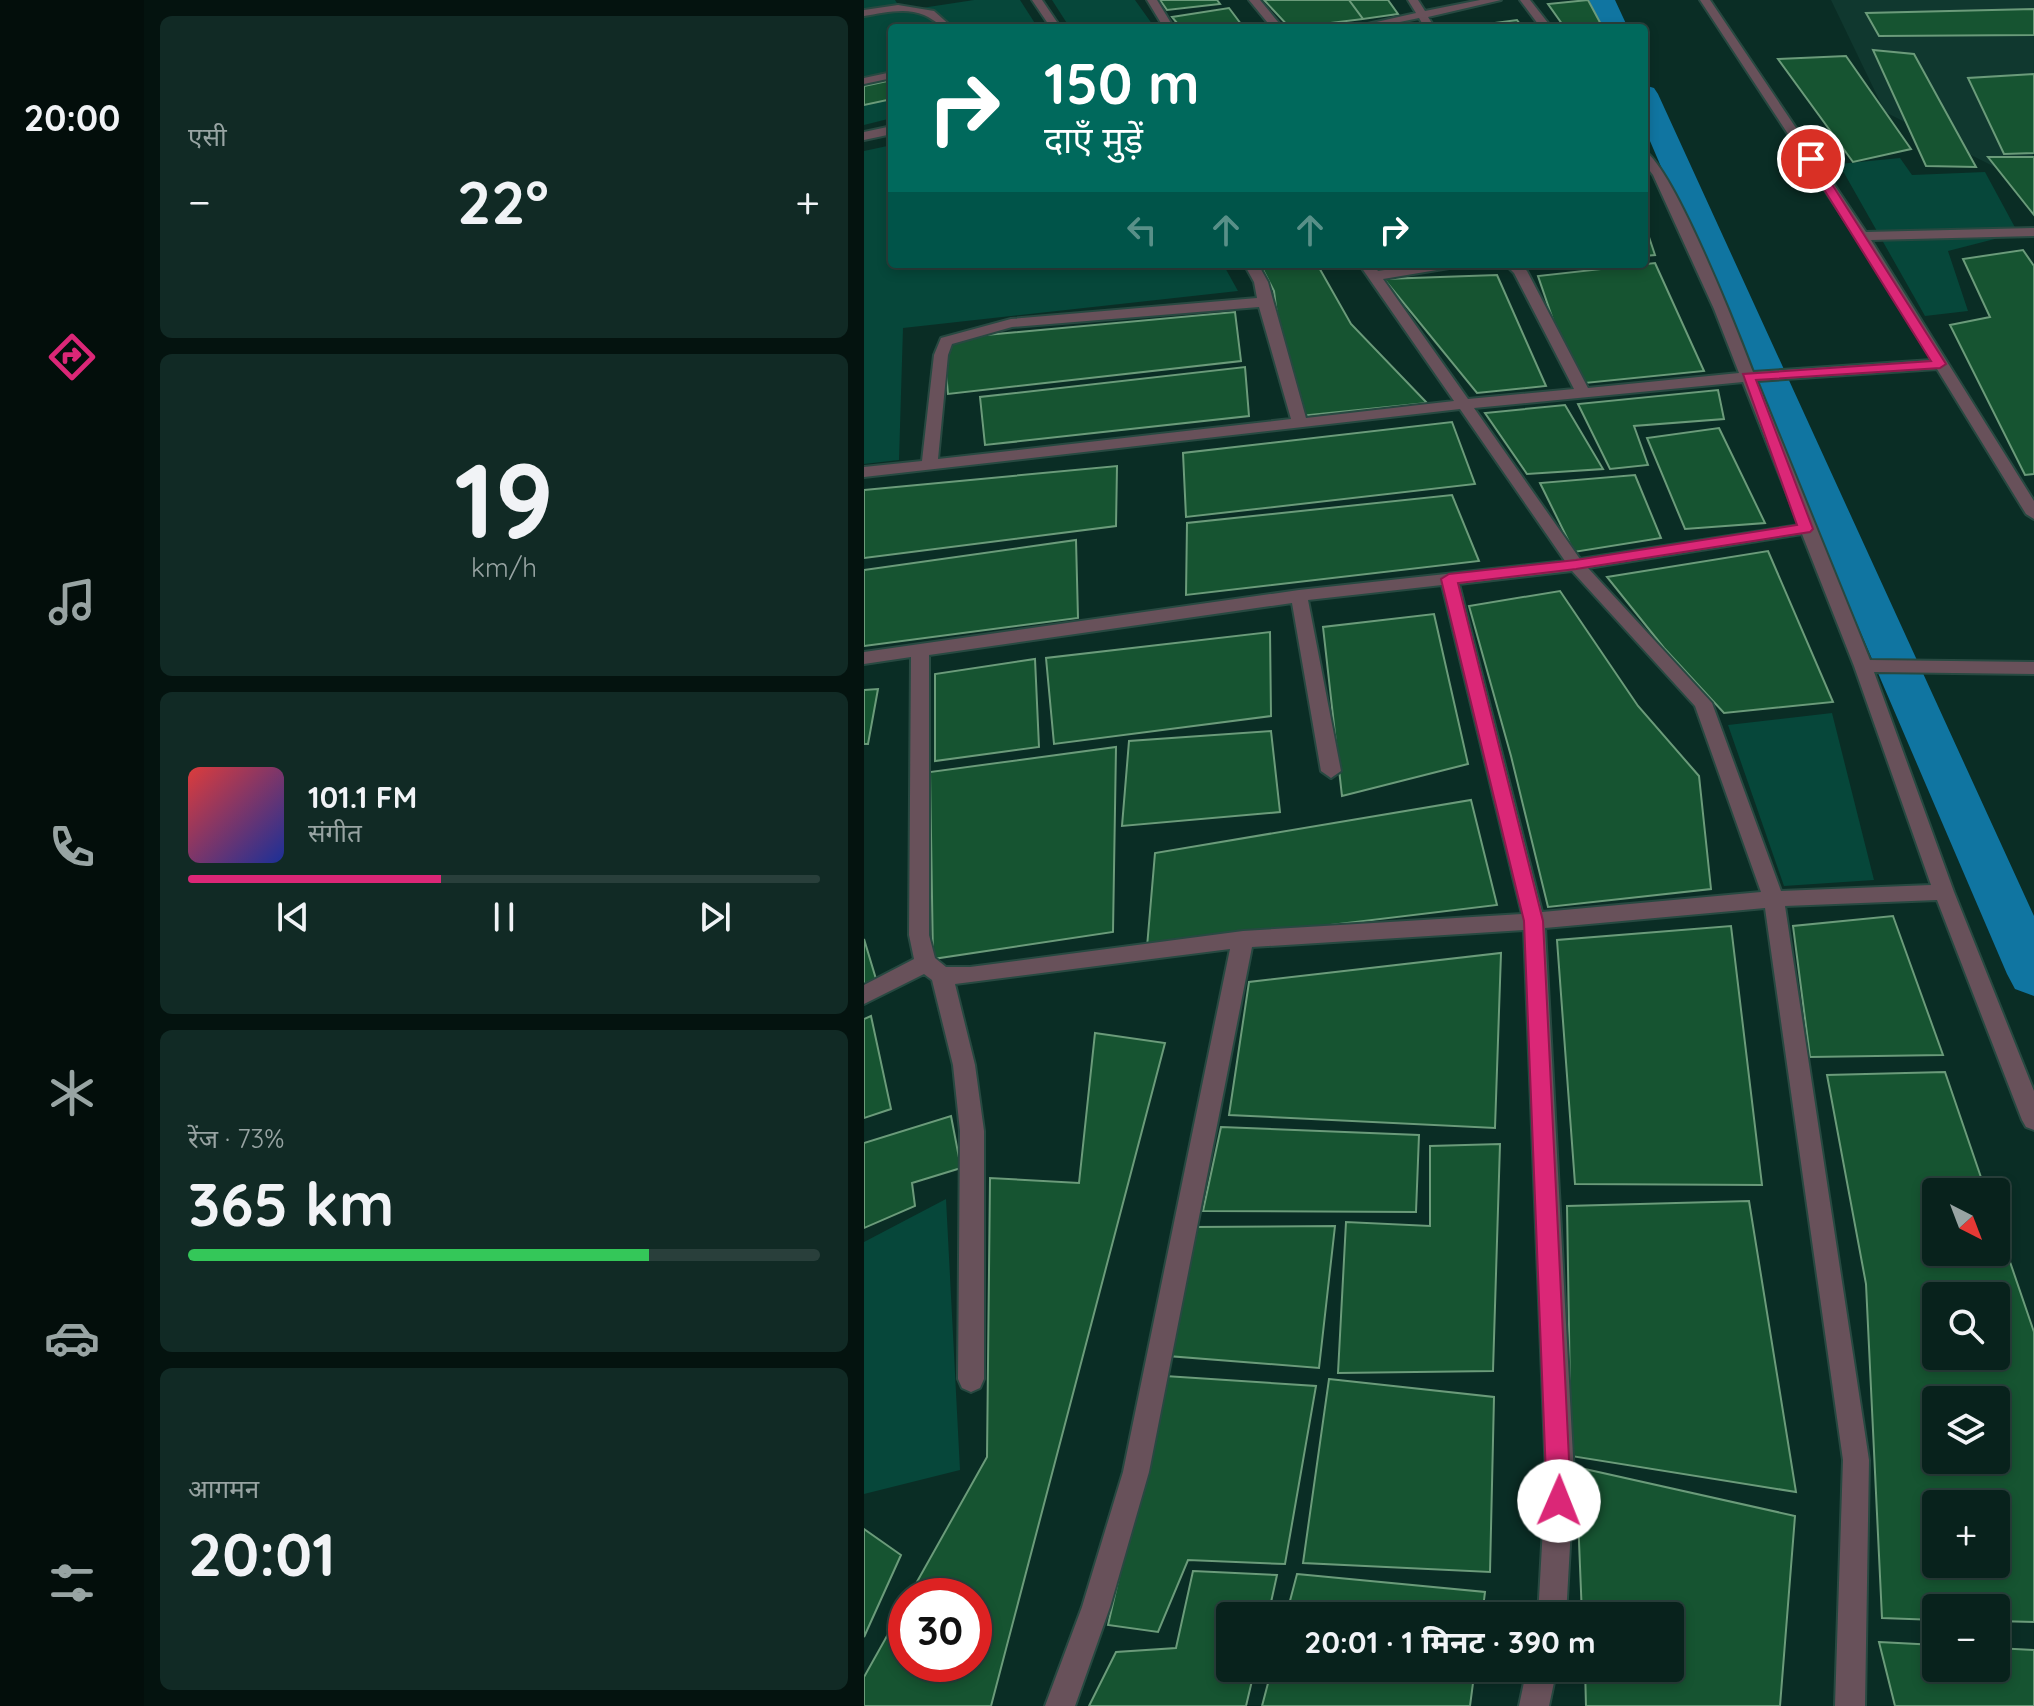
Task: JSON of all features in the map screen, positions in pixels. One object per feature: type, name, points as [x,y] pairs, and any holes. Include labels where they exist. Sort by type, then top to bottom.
[{"type":"street","points":[[1037,0],[1053,24]]},
{"type":"street","points":[[1152,0],[1167,24]]},
{"type":"street","points":[[1254,0],[1275,24]]},
{"type":"street","points":[[1413,0],[1428,24]]},
{"type":"street","points":[[1373,24],[1496,0]]},
{"type":"street","points":[[1525,0],[1544,24]]},
{"type":"street","points":[[1712,2],[1862,236],[2034,514]]},
{"type":"street","points":[[864,13],[913,7],[945,24]]},
{"type":"street","points":[[864,81],[888,76]]},
{"type":"street","points":[[864,136],[888,131]]},
{"type":"street","points":[[1651,176],[1721,309],[1805,529],[1863,666],[1944,892],[2034,1120]]},
{"type":"street","points":[[1862,236],[2034,232]]},
{"type":"street","points":[[1253,268],[1261,282],[1300,424]]},
{"type":"street","points":[[1370,270],[1396,268]]},
{"type":"street","points":[[1517,268],[1583,393]]},
{"type":"street","points":[[1370,270],[1576,565],[1703,703],[1774,899],[1856,1460],[1850,1706]]},
{"type":"street","points":[[930,463],[941,355],[946,341],[1011,323],[1265,302]]},
{"type":"street","points":[[864,472],[1466,404],[1748,377],[1940,364]]},
{"type":"street","points":[[2015,484],[2034,483]]},
{"type":"street","points":[[864,658],[1299,596],[1576,565],[1805,529]]},
{"type":"street","points":[[1449,579],[1534,921],[1560,1475],[1553,1602]]},
{"type":"street","points":[[1299,596],[1331,771]]},
{"type":"street","points":[[920,651],[919,935],[934,969],[964,1065],[972,1131],[971,1379]]},
{"type":"street","points":[[1863,666],[1951,664],[2034,668]]},
{"type":"street","points":[[864,995],[934,969],[970,976],[1243,939],[1534,921],[1774,899],[1944,892]]},
{"type":"street","points":[[1060,1706],[1096,1607],[1136,1472],[1243,939]]},
{"type":"street","points":[[1534,1706],[1539,1682]]},
{"type":"shaded area","points":[[864,0],[895,0],[902,11],[974,0],[1020,0],[1035,24],[888,24],[888,119],[864,125]]},
{"type":"shaded area","points":[[1052,0],[1135,0],[1152,24],[1067,24]]},
{"type":"shaded area","points":[[1831,0],[2034,0],[2034,167],[1999,169],[1885,112]]},
{"type":"shaded area","points":[[888,146],[888,268],[1225,268],[1238,291],[903,328],[899,460],[864,464],[864,151]]},
{"type":"shaded area","points":[[1900,158],[1912,175],[1985,172],[2018,233],[1948,251],[1968,311],[1925,316],[1839,164]]},
{"type":"shaded area","points":[[1832,713],[1874,880],[1784,886],[1728,725]]},
{"type":"shaded area","points":[[946,1199],[960,1470],[864,1494],[864,1242]]},
{"type":"building","points":[[1160,0],[1217,0],[1220,4],[1167,10]]},
{"type":"building","points":[[1264,0],[1349,0],[1363,19],[1322,24],[1286,24]]},
{"type":"building","points":[[1349,0],[1388,0],[1398,14],[1363,19]]},
{"type":"building","points":[[1588,0],[1601,24],[1562,24],[1548,4]]},
{"type":"building","points":[[1229,8],[1241,24],[1178,24],[1172,17]]},
{"type":"building","points":[[2034,9],[2034,35],[1879,36],[1866,13]]},
{"type":"building","points":[[1517,20],[1520,24],[1487,24]]},
{"type":"building","points":[[1873,50],[1914,54],[1976,167],[1926,166]]},
{"type":"building","points":[[1846,56],[1911,149],[1853,162],[1778,59]]},
{"type":"building","points":[[2034,74],[2034,153],[2004,154],[1968,78]]},
{"type":"building","points":[[888,81],[888,100],[864,105],[864,86]]},
{"type":"building","points":[[1988,157],[2034,157],[2034,215]]},
{"type":"building","points":[[1648,234],[1655,255],[1648,256]]},
{"type":"building","points":[[2023,250],[2034,266],[2034,474],[2025,475],[1950,325],[1990,317],[1963,259]]},
{"type":"building","points":[[1655,263],[1704,371],[1575,384],[1538,276],[1610,268],[1648,268],[1648,264]]},
{"type":"building","points":[[1262,268],[1319,268],[1351,324],[1427,403],[1290,417],[1274,291]]},
{"type":"building","points":[[1497,275],[1546,386],[1477,393],[1384,279]]},
{"type":"building","points":[[1235,312],[1241,361],[948,394],[943,339]]},
{"type":"building","points":[[1245,367],[1249,416],[985,445],[980,397]]},
{"type":"building","points":[[1718,390],[1724,419],[1634,426],[1648,465],[1610,469],[1578,404]]},
{"type":"building","points":[[1565,405],[1603,469],[1527,474],[1485,413]]},
{"type":"building","points":[[1452,422],[1475,484],[1186,517],[1183,453]]},
{"type":"building","points":[[1719,428],[1765,523],[1685,529],[1647,438]]},
{"type":"building","points":[[1117,466],[1116,526],[864,558],[864,490]]},
{"type":"building","points":[[1635,475],[1661,538],[1574,552],[1540,483]]},
{"type":"building","points":[[1452,495],[1479,561],[1186,595],[1187,523]]},
{"type":"building","points":[[1076,540],[1078,618],[864,646],[864,570]]},
{"type":"building","points":[[1768,551],[1833,702],[1724,713],[1664,648],[1607,577]]},
{"type":"building","points":[[1560,591],[1638,706],[1699,776],[1711,889],[1548,907],[1511,756],[1469,606]]},
{"type":"building","points":[[1434,614],[1468,764],[1342,796],[1323,627]]},
{"type":"building","points":[[1270,632],[1271,716],[1054,744],[1046,658]]},
{"type":"building","points":[[1035,659],[1039,747],[935,761],[935,674]]},
{"type":"building","points":[[878,689],[868,744],[864,744],[864,690]]},
{"type":"building","points":[[1271,731],[1280,812],[1122,826],[1129,741]]},
{"type":"building","points":[[1116,747],[1113,932],[933,959],[930,772]]},
{"type":"building","points":[[1471,800],[1497,905],[1147,947],[1155,853]]},
{"type":"building","points":[[1893,916],[1943,1055],[1810,1057],[1793,926]]},
{"type":"building","points":[[1731,926],[1762,1185],[1575,1184],[1557,940]]},
{"type":"building","points":[[864,939],[876,979],[864,984]]},
{"type":"building","points":[[1501,953],[1495,1128],[1229,1115],[1249,982]]},
{"type":"building","points":[[871,1016],[891,1109],[864,1118],[864,1019]]},
{"type":"building","points":[[1095,1033],[1165,1043],[991,1706],[864,1706],[864,1677],[888,1634],[888,1682],[992,1682],[992,1578],[919,1578],[987,1457],[990,1178],[1079,1183]]},
{"type":"building","points":[[1945,1072],[1981,1178],[1922,1178],[1922,1266],[2010,1266],[2010,1262],[2034,1332],[2034,1622],[2010,1621],[2010,1594],[1922,1594],[1922,1619],[1882,1618],[1866,1284],[1827,1075]]},
{"type":"building","points":[[951,1116],[961,1168],[912,1183],[915,1206],[864,1228],[864,1143]]},
{"type":"building","points":[[1221,1127],[1419,1135],[1416,1212],[1203,1211]]},
{"type":"building","points":[[1500,1144],[1493,1371],[1338,1373],[1346,1222],[1430,1226],[1430,1146]]},
{"type":"building","points":[[1749,1201],[1796,1492],[1571,1456],[1567,1206]]},
{"type":"building","points":[[1335,1226],[1319,1368],[1168,1356],[1194,1227]]},
{"type":"building","points":[[1165,1376],[1316,1386],[1285,1564],[1188,1560],[1158,1632],[1108,1625]]},
{"type":"building","points":[[1329,1379],[1494,1397],[1490,1572],[1303,1563]]},
{"type":"building","points":[[1576,1467],[1795,1516],[1780,1706],[1586,1706],[1585,1682],[1684,1682],[1684,1602],[1581,1602]]},
{"type":"building","points":[[864,1529],[901,1555],[864,1637]]},
{"type":"building","points":[[1193,1571],[1277,1575],[1271,1602],[1216,1602],[1216,1682],[1252,1682],[1246,1706],[1089,1706],[1116,1652],[1176,1648]]},
{"type":"building","points":[[1297,1574],[1485,1592],[1484,1602],[1290,1602]]},
{"type":"building","points":[[1879,1642],[1922,1644],[1922,1682],[2010,1682],[2010,1649],[2034,1650],[2034,1706],[1895,1706]]},
{"type":"building","points":[[1268,1682],[1473,1682],[1470,1706],[1262,1706]]},
{"type":"waterway","points":[[1602,0],[1613,24]]},
{"type":"waterway","points":[[1648,103],[2034,974]]},
{"type":"route","points":[[1559,1501],[1534,921],[1449,579],[1576,565],[1805,529],[1748,377],[1940,364],[1811,159]]}]
